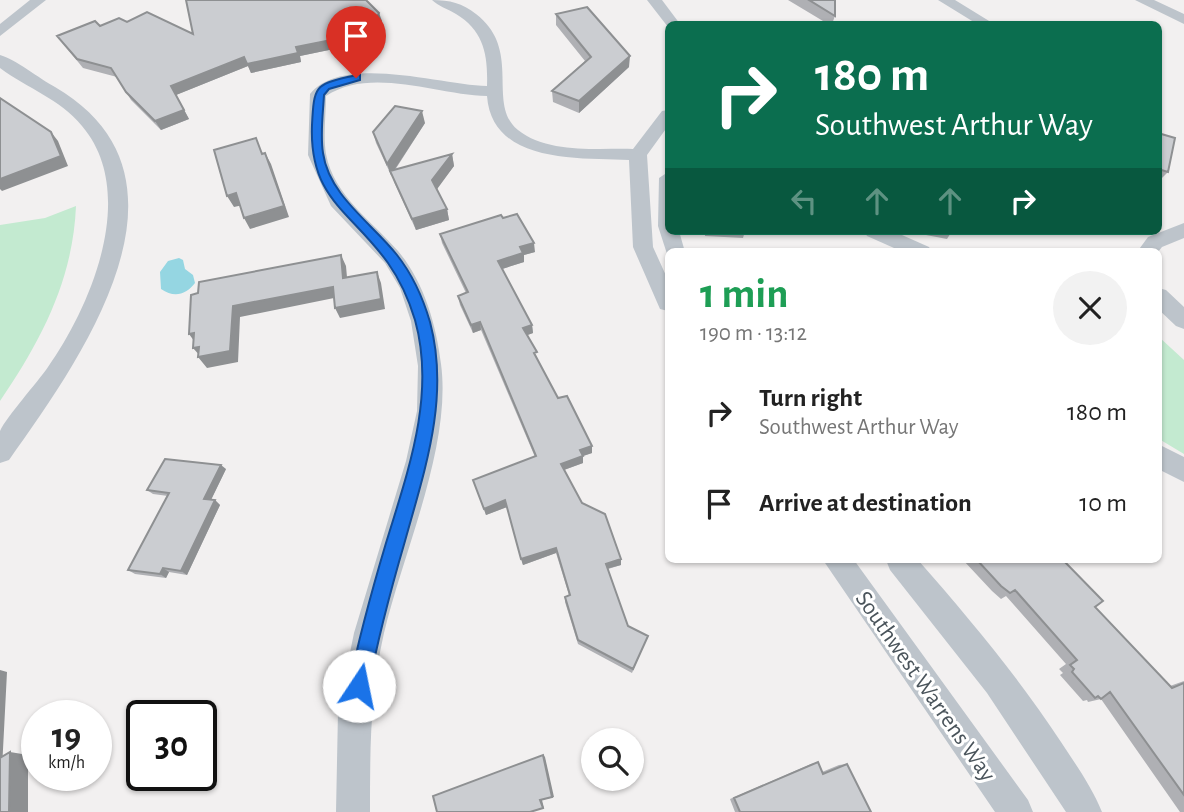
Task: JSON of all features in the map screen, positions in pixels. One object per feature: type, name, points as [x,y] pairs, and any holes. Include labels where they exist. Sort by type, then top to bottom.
[{"type":"street","points":[[0,31],[39,0]]},
{"type":"street","points":[[439,0],[471,17],[489,38],[494,55],[496,110],[505,127],[533,145],[582,152],[638,155]]},
{"type":"street","points":[[654,0],[669,19]]},
{"type":"street","points":[[945,0],[982,21]]},
{"type":"street","points":[[1142,0],[1184,20]]},
{"type":"street","points":[[0,60],[50,89],[86,118],[111,157],[117,186],[115,253],[97,304],[61,367],[0,452]]},
{"type":"street","points":[[353,812],[354,712],[369,633],[419,461],[429,411],[430,366],[422,321],[410,287],[392,258],[338,201],[317,155],[318,94],[325,87],[356,78],[465,92],[494,91]]},
{"type":"street","points":[[665,119],[638,155],[637,176],[643,247],[665,296]]},
{"type":"street","points":[[1150,248],[1155,242],[1184,230]]},
{"type":"street","points":[[883,235],[913,248]]},
{"type":"street","points":[[1162,300],[1184,320]]},
{"type":"street","points":[[1162,457],[1184,470]]},
{"type":"street","name":"Southwest Warrens Way","points":[[839,563],[1016,812]]},
{"type":"street","points":[[902,563],[983,660],[1040,735],[1085,812]]},
{"type":"green space","points":[[76,206],[69,259],[52,309],[29,356],[0,401],[0,225],[45,218]]},
{"type":"green space","points":[[1162,340],[1184,360],[1184,454],[1162,441]]},
{"type":"water","points":[[179,258],[183,260],[185,269],[193,275],[195,283],[184,293],[171,294],[161,289],[160,272],[168,261]]},
{"type":"building","points":[[186,0],[366,0],[379,13],[365,43],[351,36],[296,47],[298,53],[247,64],[244,57],[171,86],[184,110],[155,121],[126,92],[111,68],[77,59],[57,36],[95,21],[100,26],[119,18],[127,22],[147,12],[193,34]]},
{"type":"building","points":[[809,0],[835,0],[835,16]]},
{"type":"building","points":[[587,7],[630,56],[579,101],[552,91],[591,57],[556,14]]},
{"type":"building","points":[[0,98],[51,132],[61,156],[0,179]]},
{"type":"building","points":[[395,106],[422,111],[387,164],[373,132]]},
{"type":"building","points":[[1162,134],[1175,138],[1168,172],[1162,170]]},
{"type":"building","points":[[256,138],[262,154],[265,153],[284,206],[244,218],[236,193],[227,196],[214,150]]},
{"type":"building","points":[[452,154],[432,180],[447,209],[412,219],[390,171]]},
{"type":"building","points":[[517,214],[534,243],[520,247],[523,253],[498,261],[532,325],[523,328],[537,352],[534,353],[558,398],[567,396],[592,446],[580,450],[583,456],[561,464],[582,503],[605,514],[621,559],[606,564],[628,626],[648,636],[633,669],[578,640],[565,597],[570,595],[556,548],[521,559],[505,500],[484,509],[473,480],[536,456],[480,322],[471,325],[458,296],[468,292],[440,234],[501,215],[503,218]]},
{"type":"building","points":[[341,255],[343,278],[377,272],[381,299],[335,308],[333,287],[233,306],[230,351],[198,357],[199,347],[193,348],[194,333],[189,334],[191,295],[198,293],[199,282]]},
{"type":"building","points":[[165,459],[221,465],[204,499],[215,500],[181,571],[163,568],[160,574],[128,570],[169,493],[147,490]]},
{"type":"building","points":[[980,563],[1066,563],[1103,601],[1095,607],[1172,688],[1184,683],[1184,795],[1110,692],[1101,699],[1098,696],[1095,698],[1072,672],[1074,669],[1070,665],[1077,660],[1015,590],[1010,593]]},
{"type":"building","points":[[10,752],[9,812],[0,812],[0,758]]},
{"type":"building","points":[[543,755],[552,797],[540,800],[543,808],[530,812],[437,812],[433,796]]},
{"type":"building","points":[[818,762],[823,774],[847,764],[871,812],[740,812],[734,798]]},
{"type":"route","points":[[356,78],[341,80],[325,87],[318,94],[315,129],[317,155],[338,201],[392,258],[410,287],[422,321],[430,366],[429,411],[419,461],[369,633],[359,686]]}]
